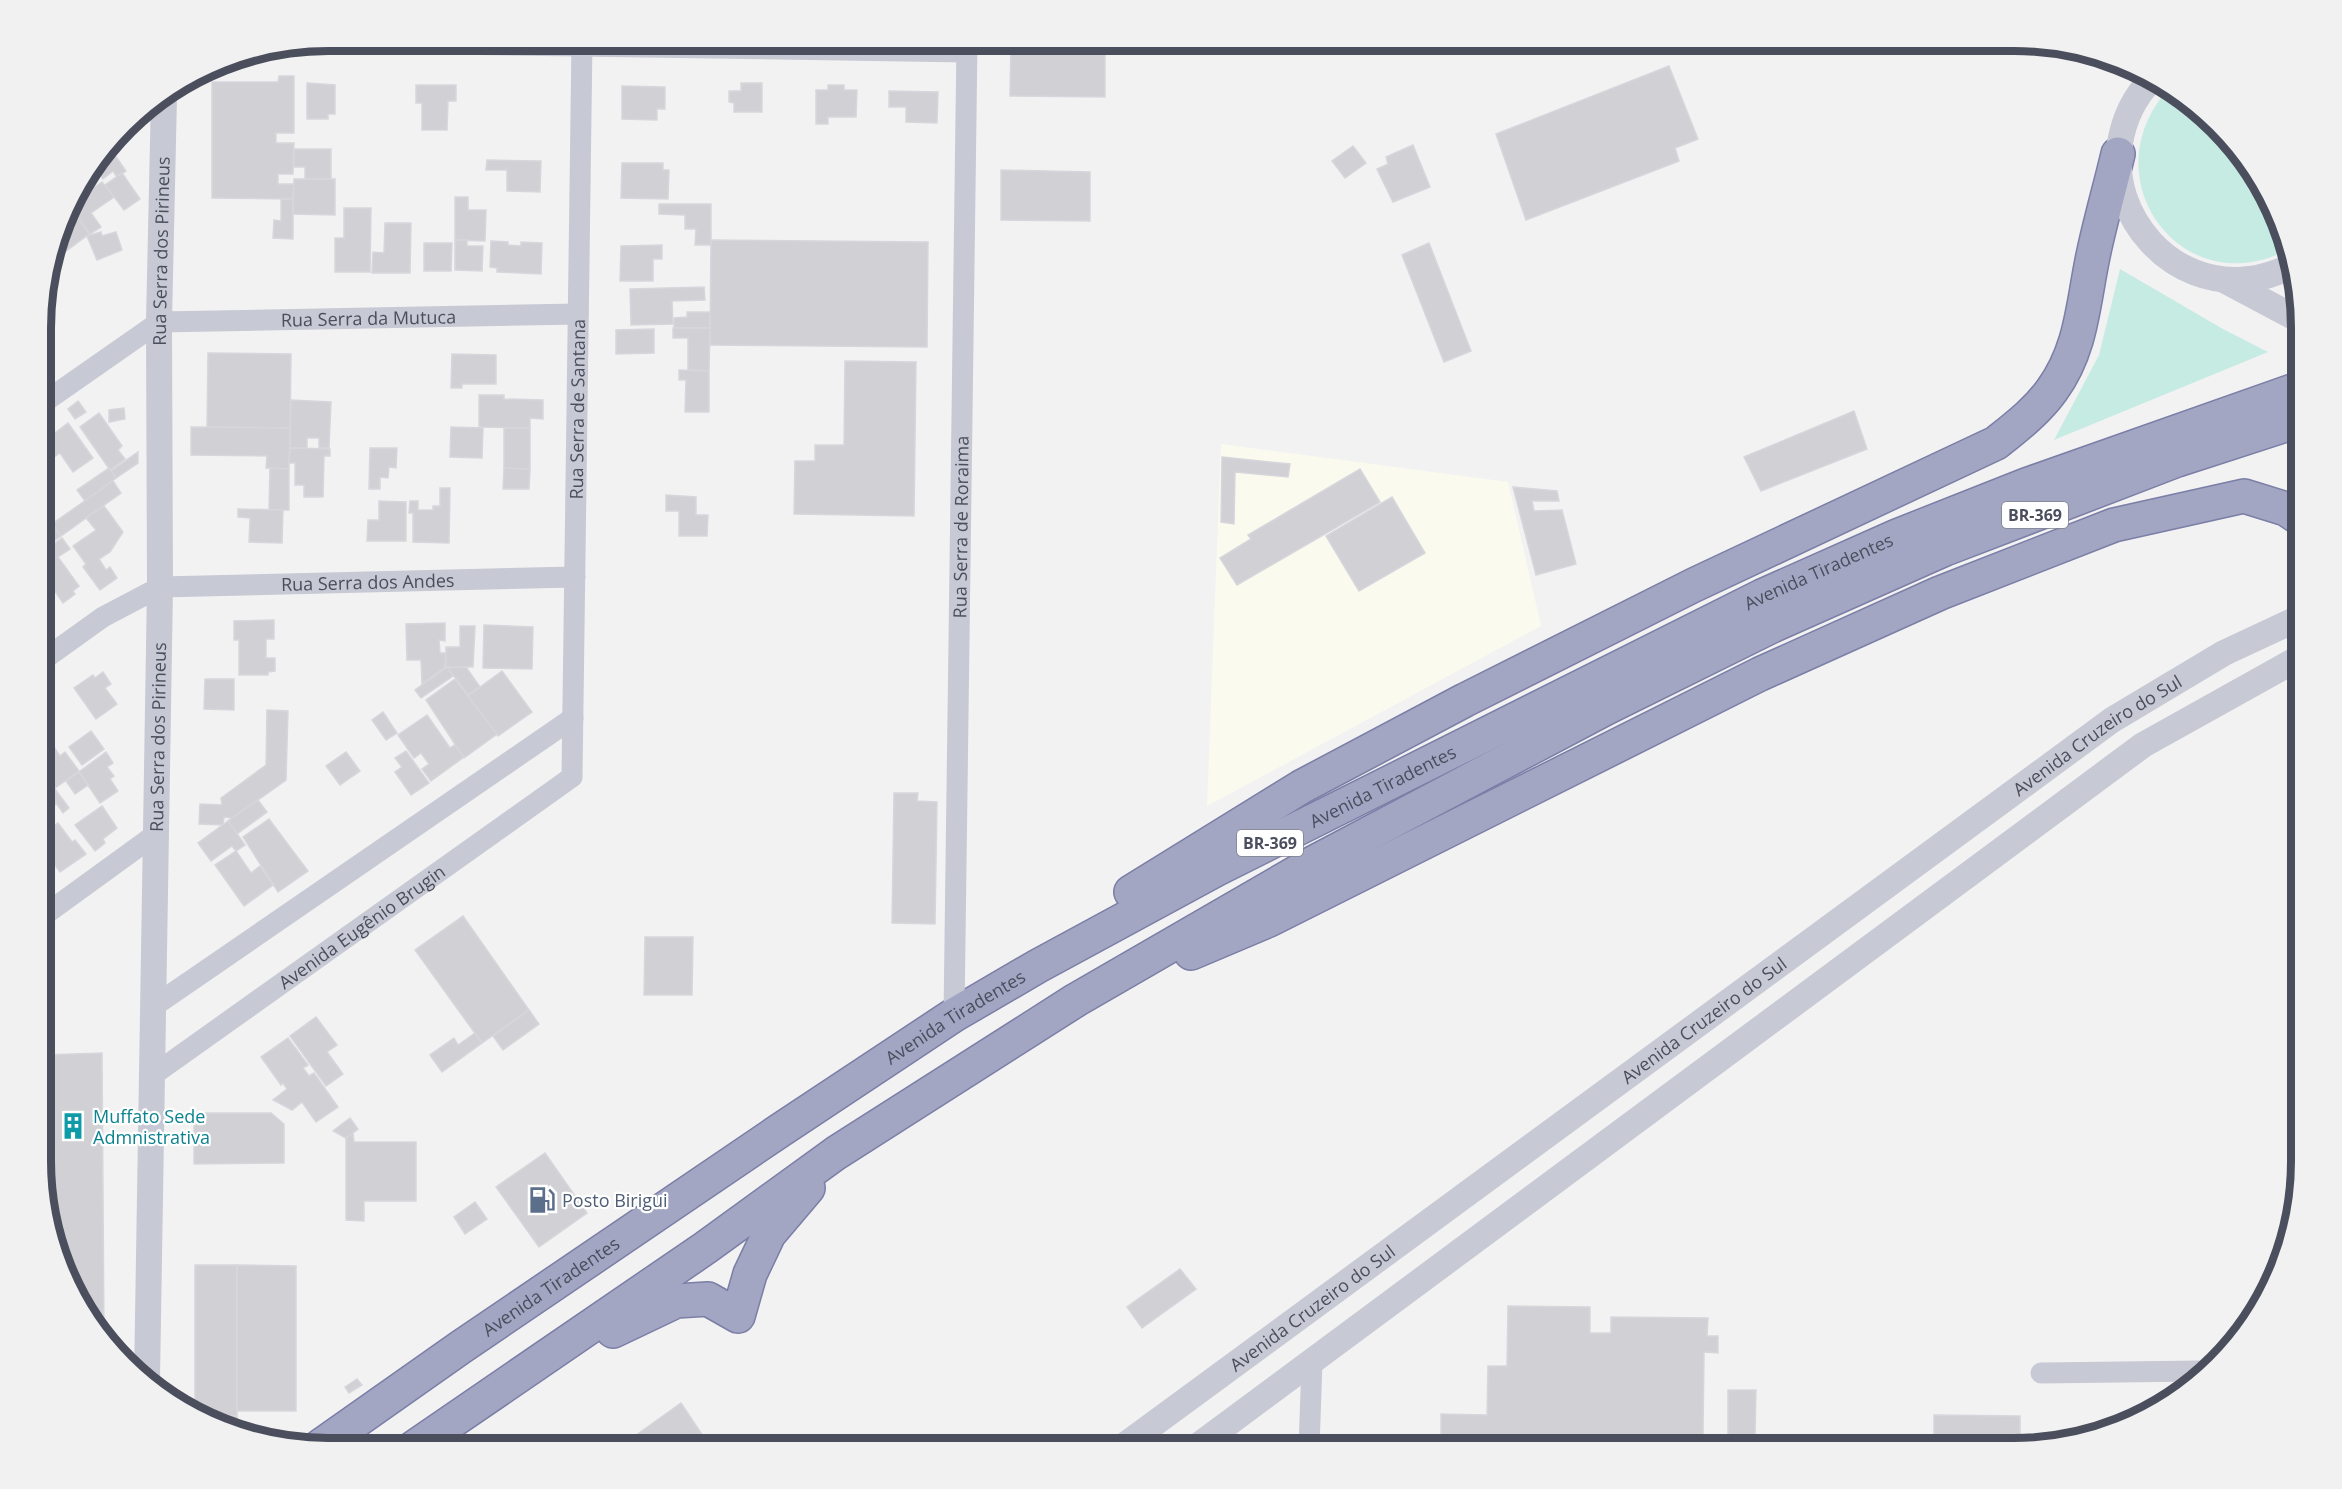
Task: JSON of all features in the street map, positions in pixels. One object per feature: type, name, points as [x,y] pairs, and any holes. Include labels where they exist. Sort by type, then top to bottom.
[{"type":"highway","points":[[1038,966],[1128,894],[1301,787],[1465,700],[1694,585],[1996,444],[2029,416],[2053,389],[2070,359],[2081,328],[2092,256],[2118,154]]},
{"type":"highway","name":"Avenida Tiradentes","points":[[332,1438],[461,1347],[954,1015],[1038,966],[1217,869],[1762,596],[1897,536],[2026,485],[2291,392]]},
{"type":"highway","name":"Avenida Tiradentes","points":[[427,1438],[705,1248],[836,1153],[1076,1000],[1194,931],[1427,802],[1608,707],[1774,625],[1945,549],[2177,460],[2291,423]]},
{"type":"highway","points":[[1076,1000],[1269,920],[1760,674],[1951,588],[2114,525],[2244,496],[2291,512]]},
{"type":"highway","points":[[502,1386],[676,1301],[708,1299],[738,1316],[750,1274],[769,1234],[836,1153]]},
{"type":"street","name":"Rua Serra de Santana","points":[[572,777],[582,51]]},
{"type":"street","name":"Rua Serra de Roraima","points":[[954,1015],[967,51]]},
{"type":"street","points":[[2147,85],[2137,97],[2128,115],[2121,134],[2118,154],[2119,176],[2124,199],[2133,219],[2146,238],[2162,254],[2180,266],[2201,275],[2247,280],[2285,269]]},
{"type":"street","name":"Rua Serra dos Pirineus","points":[[147,1371],[160,587],[159,322],[164,105]]},
{"type":"street","points":[[2223,279],[2290,315]]},
{"type":"street","name":"Rua Serra da Mutuca","points":[[159,322],[578,314]]},
{"type":"street","points":[[51,397],[159,322]]},
{"type":"street","name":"Rua Serra dos Andes","points":[[160,587],[575,577]]},
{"type":"street","points":[[51,654],[103,617],[160,587]]},
{"type":"street","name":"Avenida Cruzeiro do Sul","points":[[1135,1438],[2112,720],[2224,653],[2291,622]]},
{"type":"street","name":"Avenida Cruzeiro do Sul","points":[[1209,1438],[2117,764],[2144,745],[2291,663]]},
{"type":"street","points":[[154,1006],[573,718]]},
{"type":"street","points":[[2112,720],[2117,764]]},
{"type":"street","name":"Avenida Eugênio Brugin","points":[[153,1075],[572,777]]},
{"type":"street","points":[[51,910],[156,834]]},
{"type":"street","points":[[1309,1438],[1312,1362]]},
{"type":"street","points":[[2041,1372],[2194,1371]]},
{"type":"shaded area","points":[[1221,444],[1508,482],[1541,626],[1207,806]]},
{"type":"green space","points":[[2164,96],[2210,132],[2234,160],[2254,190],[2270,222],[2281,253],[2245,263],[2210,260],[2180,245],[2157,222],[2143,192],[2139,157],[2147,122]]},
{"type":"green space","points":[[2120,269],[2223,329],[2268,352],[2054,440],[2099,355]]},
{"type":"building","points":[[1011,51],[1105,51],[1105,97],[1010,96]]},
{"type":"building","points":[[1669,66],[1698,139],[1675,148],[1679,161],[1526,220],[1496,134]]},
{"type":"building","points":[[279,76],[294,76],[294,133],[276,133],[276,143],[294,143],[293,174],[278,174],[278,184],[294,184],[293,199],[212,198],[212,82],[278,82]]},
{"type":"building","points":[[307,83],[335,85],[335,114],[328,114],[328,119],[307,119]]},
{"type":"building","points":[[741,83],[762,83],[762,112],[734,112],[734,103],[729,102],[729,91],[741,91]]},
{"type":"building","points":[[416,85],[456,85],[456,101],[448,101],[447,130],[422,130],[422,103],[416,103]]},
{"type":"building","points":[[828,85],[844,85],[844,90],[857,90],[856,117],[828,117],[828,124],[816,124],[816,90],[828,90]]},
{"type":"building","points":[[622,86],[665,87],[665,109],[657,109],[657,120],[622,119]]},
{"type":"building","points":[[889,91],[938,92],[937,123],[906,122],[906,107],[889,107]]},
{"type":"building","points":[[1413,145],[1430,187],[1393,202],[1377,169],[1388,164],[1386,157]]},
{"type":"building","points":[[1353,146],[1366,163],[1345,178],[1332,161]]},
{"type":"building","points":[[294,149],[331,149],[331,179],[305,179],[305,167],[294,167]]},
{"type":"building","points":[[114,153],[126,171],[117,177],[113,171],[103,179],[99,173]]},
{"type":"building","points":[[487,160],[541,161],[540,192],[507,191],[507,170],[486,170]]},
{"type":"building","points":[[622,163],[663,163],[663,170],[669,170],[668,199],[621,198]]},
{"type":"building","points":[[1001,170],[1090,172],[1090,221],[1001,220]]},
{"type":"building","points":[[122,173],[140,199],[124,210],[105,185]]},
{"type":"building","points":[[294,179],[335,179],[335,215],[293,214]]},
{"type":"building","points":[[102,182],[114,197],[91,213],[101,227],[90,234],[76,214],[87,193]]},
{"type":"building","points":[[455,197],[468,197],[468,210],[486,210],[485,241],[455,240]]},
{"type":"building","points":[[281,199],[293,199],[293,239],[273,238],[274,220],[281,221]]},
{"type":"building","points":[[659,204],[711,204],[711,245],[695,245],[696,229],[685,229],[685,215],[659,214]]},
{"type":"building","points":[[344,208],[371,208],[370,272],[335,272],[335,238],[344,238]]},
{"type":"building","points":[[75,216],[89,234],[61,255],[72,222]]},
{"type":"building","points":[[385,223],[411,223],[410,273],[372,273],[373,252],[384,253]]},
{"type":"building","points":[[101,232],[102,236],[116,232],[122,250],[97,260],[87,236]]},
{"type":"building","points":[[455,240],[467,240],[467,246],[483,246],[482,271],[455,270]]},
{"type":"building","points":[[711,240],[928,242],[927,347],[710,345]]},
{"type":"building","points":[[491,241],[508,242],[508,245],[521,246],[521,242],[542,243],[541,274],[497,272],[497,268],[490,267]]},
{"type":"building","points":[[424,243],[452,243],[451,271],[424,271]]},
{"type":"building","points":[[1429,243],[1471,351],[1444,362],[1402,255]]},
{"type":"building","points":[[662,245],[662,259],[653,259],[653,281],[620,281],[621,246]]},
{"type":"building","points":[[704,287],[705,300],[672,301],[673,324],[631,325],[630,289]]},
{"type":"building","points":[[687,312],[710,312],[710,328],[674,328],[674,318],[687,317]]},
{"type":"building","points":[[673,328],[710,328],[709,371],[688,370],[688,338],[673,338]]},
{"type":"building","points":[[654,329],[654,353],[616,354],[616,330]]},
{"type":"building","points":[[208,353],[291,354],[290,428],[207,427]]},
{"type":"building","points":[[452,354],[496,355],[496,384],[462,384],[462,388],[451,388]]},
{"type":"building","points":[[845,361],[916,362],[914,516],[794,514],[795,461],[815,461],[815,445],[844,445]]},
{"type":"building","points":[[679,370],[709,371],[709,412],[685,412],[686,380],[679,380]]},
{"type":"building","points":[[479,395],[504,395],[504,399],[543,400],[543,419],[530,418],[530,428],[479,427]]},
{"type":"building","points":[[291,400],[331,402],[329,448],[319,448],[319,438],[307,438],[307,448],[290,448]]},
{"type":"building","points":[[78,401],[86,412],[75,419],[68,409]]},
{"type":"building","points":[[124,408],[125,419],[109,422],[109,410]]},
{"type":"building","points":[[1854,411],[1867,449],[1761,491],[1744,457]]},
{"type":"building","points":[[99,413],[122,446],[118,450],[125,459],[110,470],[80,427]]},
{"type":"building","points":[[68,423],[93,458],[73,472],[60,453],[54,457],[51,453],[51,436]]},
{"type":"building","points":[[191,427],[290,428],[289,469],[266,468],[267,456],[191,455]]},
{"type":"building","points":[[451,427],[483,428],[482,458],[450,457]]},
{"type":"building","points":[[504,428],[530,428],[530,469],[504,468]]},
{"type":"building","points":[[290,448],[330,449],[330,456],[324,456],[323,497],[304,497],[304,485],[295,485],[295,463],[289,463]]},
{"type":"building","points":[[370,448],[397,448],[396,468],[389,467],[388,478],[380,477],[380,489],[369,489]]},
{"type":"building","points":[[138,452],[138,463],[116,478],[111,471]]},
{"type":"building","points":[[1222,457],[1290,464],[1288,477],[1235,472],[1234,524],[1221,522]]},
{"type":"building","points":[[109,468],[116,478],[85,501],[77,490]]},
{"type":"building","points":[[270,468],[289,469],[289,510],[269,510]]},
{"type":"building","points":[[504,468],[530,469],[529,489],[503,489]]},
{"type":"building","points":[[1360,469],[1380,502],[1237,585],[1220,558],[1251,539],[1248,535]]},
{"type":"building","points":[[113,481],[121,493],[61,536],[52,524]]},
{"type":"building","points":[[1513,487],[1557,491],[1559,501],[1532,501],[1534,511],[1562,510],[1576,564],[1536,575]]},
{"type":"building","points":[[440,488],[450,488],[449,543],[413,542],[413,513],[409,513],[410,501],[418,501],[418,510],[433,510],[433,506],[440,506]]},
{"type":"building","points":[[666,495],[696,497],[696,515],[708,515],[707,536],[679,536],[679,511],[666,511]]},
{"type":"building","points":[[1392,497],[1425,553],[1359,591],[1326,536]]},
{"type":"building","points":[[379,501],[406,502],[406,541],[367,541],[368,520],[379,520]]},
{"type":"building","points":[[104,506],[123,532],[110,552],[99,559],[106,570],[110,567],[117,578],[100,590],[83,567],[86,564],[73,546],[96,530],[86,518]]},
{"type":"building","points":[[238,509],[283,510],[282,543],[249,542],[250,518],[238,517]]},
{"type":"building","points":[[51,525],[61,536],[51,543]]},
{"type":"building","points":[[62,538],[70,549],[58,557],[79,586],[73,591],[75,594],[63,603],[51,586],[51,546]]},
{"type":"building","points":[[274,620],[274,639],[266,639],[266,658],[275,658],[275,671],[268,672],[268,675],[239,675],[239,640],[234,640],[234,621]]},
{"type":"building","points":[[445,623],[445,641],[439,640],[440,653],[446,653],[445,667],[422,684],[421,660],[407,660],[406,624]]},
{"type":"building","points":[[484,625],[533,627],[532,669],[483,668]]},
{"type":"building","points":[[460,626],[475,626],[473,667],[446,667],[446,647],[460,647]]},
{"type":"building","points":[[447,667],[453,676],[421,698],[415,690]]},
{"type":"building","points":[[466,667],[480,687],[468,695],[448,668]]},
{"type":"building","points":[[502,671],[532,712],[498,736],[468,696]]},
{"type":"building","points":[[103,672],[111,684],[105,688],[117,704],[96,719],[74,688],[93,675],[95,678]]},
{"type":"building","points":[[205,679],[234,679],[234,710],[204,709]]},
{"type":"building","points":[[455,679],[497,734],[464,758],[426,700]]},
{"type":"building","points":[[267,710],[288,711],[286,780],[233,818],[224,817],[223,825],[199,824],[200,804],[222,805],[221,798],[266,765]]},
{"type":"building","points":[[383,712],[397,733],[386,740],[372,720]]},
{"type":"building","points":[[427,715],[450,748],[455,745],[464,757],[431,781],[422,769],[429,764],[421,753],[414,758],[398,735]]},
{"type":"building","points":[[91,731],[104,749],[82,765],[69,747]]},
{"type":"building","points":[[51,743],[60,756],[65,752],[79,771],[51,791]]},
{"type":"building","points":[[406,751],[429,783],[411,795],[395,772],[402,767],[395,758]]},
{"type":"building","points":[[106,752],[113,763],[107,767],[114,776],[110,779],[118,791],[100,803],[79,772]]},
{"type":"building","points":[[346,752],[360,771],[340,785],[326,766]]},
{"type":"building","points":[[79,772],[88,785],[75,794],[66,781]]},
{"type":"building","points":[[55,789],[69,808],[63,813],[51,796],[51,792]]},
{"type":"building","points":[[894,793],[918,793],[917,801],[937,802],[935,924],[892,923]]},
{"type":"building","points":[[51,797],[56,804],[51,807]]},
{"type":"building","points":[[258,800],[267,812],[237,834],[228,821]]},
{"type":"building","points":[[102,806],[117,828],[103,839],[105,843],[95,851],[75,825]]},
{"type":"building","points":[[269,819],[308,871],[278,892],[243,837]]},
{"type":"building","points":[[228,821],[245,845],[236,851],[232,846],[211,861],[198,843]]},
{"type":"building","points":[[58,823],[72,842],[75,840],[86,854],[60,872],[51,860],[51,828]]},
{"type":"building","points":[[236,851],[251,873],[260,866],[273,885],[244,906],[215,865]]},
{"type":"building","points":[[463,916],[529,1010],[482,1043],[415,950]]},
{"type":"building","points":[[645,937],[693,937],[692,995],[644,995]]},
{"type":"building","points":[[529,1010],[539,1024],[503,1050],[493,1036]]},
{"type":"building","points":[[316,1017],[337,1045],[327,1052],[343,1074],[326,1086],[290,1036]]},
{"type":"building","points":[[475,1033],[482,1043],[442,1072],[430,1055],[454,1038],[458,1045]]},
{"type":"building","points":[[288,1038],[308,1065],[303,1068],[309,1076],[314,1073],[338,1107],[316,1122],[302,1102],[292,1110],[273,1100],[287,1089],[283,1083],[281,1085],[261,1057]]},
{"type":"building","name":"Muffato Sede Admnistrativa","points":[[102,1053],[104,1323],[88,1299],[72,1267],[56,1215],[51,1161],[51,1055]]},
{"type":"building","points":[[194,1113],[271,1113],[284,1124],[284,1163],[194,1164]]},
{"type":"building","points":[[350,1118],[358,1129],[346,1138],[333,1131]]},
{"type":"building","points":[[353,1133],[354,1142],[416,1142],[416,1201],[364,1201],[364,1221],[346,1220],[346,1138]]},
{"type":"building","name":"Posto Birigui","points":[[545,1153],[587,1213],[539,1247],[496,1187]]},
{"type":"building","points":[[475,1202],[487,1219],[465,1234],[454,1217]]},
{"type":"building","points":[[195,1265],[237,1265],[237,1416],[220,1416],[195,1404]]},
{"type":"building","points":[[237,1265],[296,1266],[296,1411],[237,1411]]},
{"type":"building","points":[[1180,1269],[1196,1289],[1142,1328],[1127,1307]]},
{"type":"building","points":[[1508,1306],[1590,1307],[1590,1333],[1611,1333],[1611,1317],[1708,1318],[1707,1336],[1718,1336],[1718,1353],[1704,1352],[1703,1435],[1728,1435],[1728,1390],[1756,1390],[1755,1435],[1772,1435],[1772,1438],[1441,1438],[1441,1414],[1487,1415],[1488,1366],[1507,1366]]},
{"type":"building","points":[[357,1379],[362,1385],[349,1393],[345,1387]]},
{"type":"building","points":[[681,1403],[704,1438],[632,1438]]},
{"type":"building","points":[[1934,1415],[2020,1416],[2020,1438],[1921,1438],[1934,1437]]},
{"type":"building","points":[[220,1416],[237,1416],[237,1422]]},
{"type":"place","name":"Muffato Sede Admnistrativa","points":[[73,1126]]},
{"type":"place","name":"Posto Birigui","points":[[542,1200]]}]
